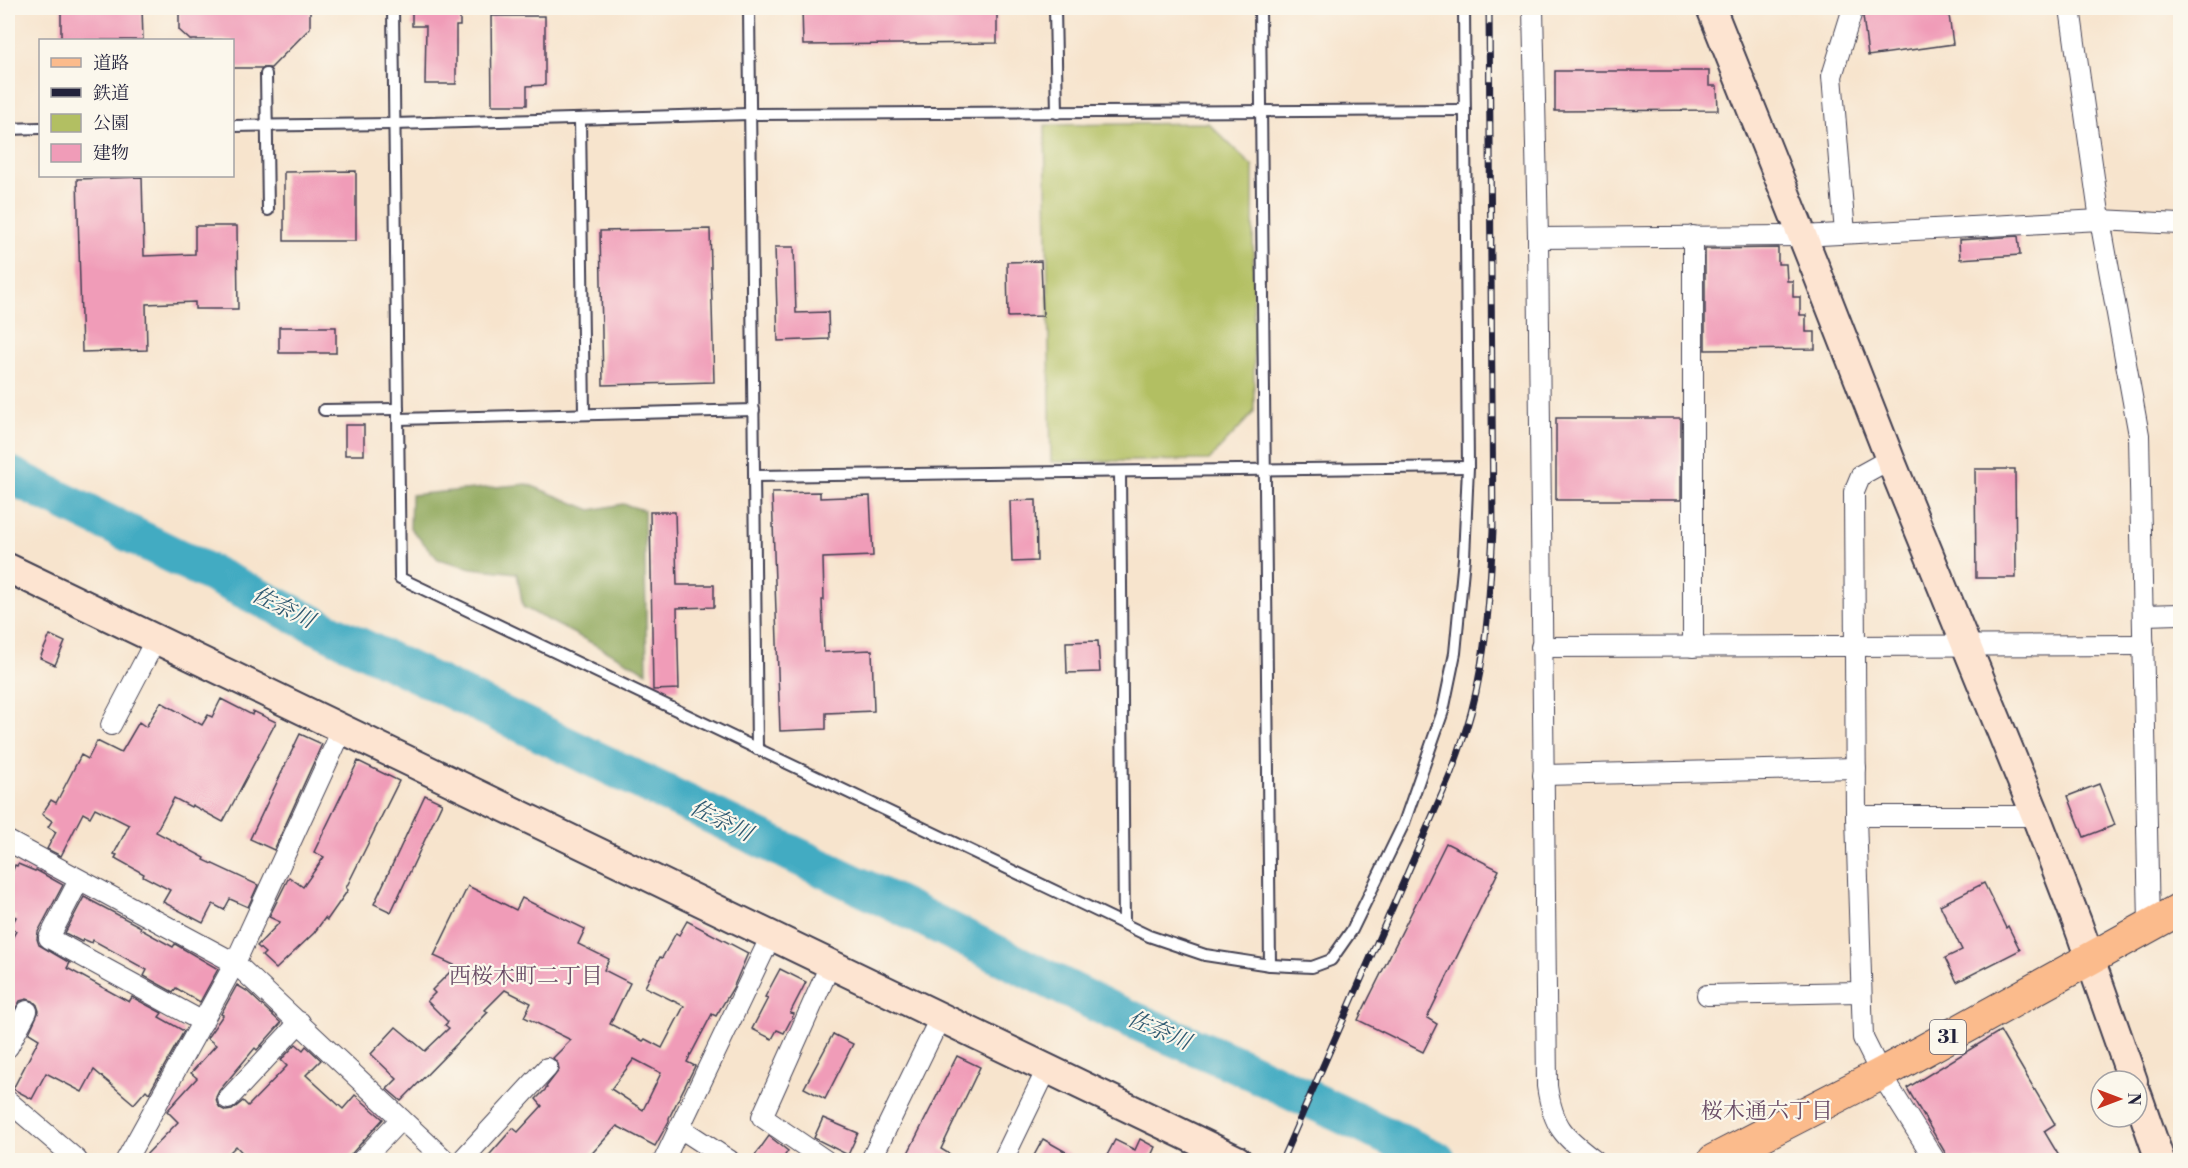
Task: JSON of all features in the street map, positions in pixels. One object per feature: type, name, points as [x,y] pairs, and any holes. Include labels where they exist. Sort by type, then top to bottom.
[{"type":"main road","name":"31","points":[[1714,1161],[1881,1074],[2181,909]]},
{"type":"street","points":[[1533,8],[1538,238],[1547,1086],[1550,1107],[1556,1123],[1566,1138],[1595,1161]]},
{"type":"street","points":[[1711,8],[1890,459],[2036,816],[2129,1069]]},
{"type":"street","points":[[1845,233],[1832,76],[1853,8]]},
{"type":"street","points":[[2070,8],[2100,220],[2139,435],[2149,925]]},
{"type":"street","points":[[1538,238],[1802,236],[2100,220],[2181,224]]},
{"type":"street","points":[[1693,236],[1694,647]]},
{"type":"street","points":[[1890,459],[1861,475],[1854,492],[1856,816],[1860,992],[1863,1038],[1881,1074],[1935,1161]]},
{"type":"street","points":[[8,568],[1237,1161]]},
{"type":"street","points":[[2144,615],[2181,614]]},
{"type":"street","points":[[111,725],[156,639]]},
{"type":"street","points":[[1541,647],[2144,645]]},
{"type":"street","points":[[126,1161],[235,963],[343,728]]},
{"type":"street","points":[[1543,775],[1856,768]]},
{"type":"street","points":[[1856,816],[2036,816]]},
{"type":"street","points":[[8,841],[235,963],[445,1161]]},
{"type":"street","points":[[79,880],[49,938],[203,1022]]},
{"type":"street","points":[[664,1161],[771,936]]},
{"type":"street","points":[[825,1161],[762,1117],[830,965]]},
{"type":"street","points":[[1707,995],[1860,992]]},
{"type":"street","points":[[8,1047],[27,1011]]},
{"type":"street","points":[[871,1161],[940,1018]]},
{"type":"street","points":[[228,1099],[300,1022]]},
{"type":"street","points":[[462,1161],[547,1068]]},
{"type":"street","points":[[1003,1161],[1047,1069]]},
{"type":"street","points":[[8,1101],[77,1161]]},
{"type":"street","points":[[362,1161],[401,1119]]},
{"type":"street","points":[[680,1128],[729,1161]]},
{"type":"street","points":[[2149,1129],[2160,1161]]},
{"type":"lane","points":[[393,8],[400,578],[1149,936],[1204,955],[1270,965],[1312,967],[1330,960],[1352,930],[1404,823],[1443,711],[1455,653],[1464,558],[1468,467],[1464,8]]},
{"type":"lane","points":[[749,8],[757,748]]},
{"type":"lane","points":[[1054,8],[1058,113]]},
{"type":"lane","points":[[1260,8],[1270,965]]},
{"type":"lane","points":[[266,74],[268,210]]},
{"type":"lane","points":[[234,126],[750,114],[1465,110]]},
{"type":"lane","points":[[579,119],[584,414]]},
{"type":"lane","points":[[8,129],[39,128]]},
{"type":"lane","points":[[324,410],[398,414],[584,414],[754,410]]},
{"type":"lane","points":[[754,476],[1468,467]]},
{"type":"lane","points":[[1120,472],[1124,924]]},
{"type":"green space","points":[[1208,123],[1253,167],[1254,412],[1209,460],[1051,462],[1045,125]]},
{"type":"green space","points":[[527,484],[591,510],[623,504],[644,510],[647,672],[523,607],[517,573],[471,568],[438,559],[410,528],[411,495]]},
{"type":"building","points":[[61,8],[142,8],[143,39],[61,39]]},
{"type":"building","points":[[179,8],[310,8],[310,28],[271,68],[234,68],[234,39],[189,39],[179,30]]},
{"type":"building","points":[[412,8],[460,8],[460,26],[456,26],[456,84],[425,84],[426,26],[412,26]]},
{"type":"building","points":[[802,8],[997,8],[997,43],[803,45]]},
{"type":"building","points":[[1891,8],[1948,8],[1953,44],[1868,56],[1864,11]]},
{"type":"building","points":[[491,16],[545,16],[545,85],[527,86],[527,105],[492,105]]},
{"type":"building","points":[[1555,71],[1709,71],[1709,86],[1717,86],[1718,110],[1555,111]]},
{"type":"building","points":[[356,171],[356,241],[284,241],[284,172]]},
{"type":"building","points":[[142,177],[144,256],[195,254],[195,226],[237,226],[238,309],[195,309],[195,302],[146,304],[147,350],[82,352],[77,179]]},
{"type":"building","points":[[710,229],[714,382],[603,385],[600,231]]},
{"type":"building","points":[[2018,236],[2020,255],[1960,259],[1959,240]]},
{"type":"building","points":[[775,247],[794,247],[796,313],[828,312],[829,339],[778,341]]},
{"type":"building","points":[[1778,248],[1778,264],[1786,264],[1787,281],[1793,281],[1793,297],[1800,297],[1800,315],[1806,315],[1806,332],[1815,332],[1815,349],[1705,350],[1705,249]]},
{"type":"building","points":[[1041,261],[1043,316],[1008,317],[1007,262]]},
{"type":"building","points":[[279,327],[336,327],[336,353],[279,353]]},
{"type":"building","points":[[1556,418],[1681,418],[1681,500],[1556,500]]},
{"type":"building","points":[[345,425],[364,425],[364,455],[345,455]]},
{"type":"building","points":[[1975,469],[2015,469],[2016,578],[1976,578]]},
{"type":"building","points":[[820,492],[820,498],[870,496],[873,556],[823,558],[824,600],[822,600],[824,652],[872,650],[874,711],[826,713],[826,729],[780,731],[772,493]]},
{"type":"building","points":[[1036,500],[1037,561],[1012,562],[1010,501]]},
{"type":"building","points":[[650,512],[675,512],[677,585],[714,585],[714,607],[677,608],[679,689],[653,690]]},
{"type":"building","points":[[50,635],[65,642],[55,665],[40,658]]},
{"type":"building","points":[[1098,641],[1100,672],[1067,673],[1066,642]]},
{"type":"building","points":[[221,699],[252,715],[253,711],[276,722],[223,822],[174,798],[156,832],[205,858],[204,860],[258,885],[248,907],[230,899],[224,910],[213,904],[203,923],[163,902],[170,890],[115,858],[117,855],[114,854],[129,825],[95,808],[90,817],[83,813],[61,856],[47,849],[56,832],[48,827],[52,821],[42,814],[51,800],[56,803],[81,755],[88,759],[97,741],[121,753],[139,722],[146,727],[161,702],[202,725],[208,715],[212,717]]},
{"type":"building","points":[[300,734],[322,744],[274,850],[250,839]]},
{"type":"building","points":[[358,761],[399,781],[346,888],[348,890],[327,920],[325,918],[314,933],[276,969],[262,956],[265,953],[257,946],[280,922],[269,917],[289,877],[303,887],[324,857],[314,852]]},
{"type":"building","points":[[2099,784],[2115,825],[2084,837],[2068,796]]},
{"type":"building","points":[[425,795],[442,803],[391,912],[374,904]]},
{"type":"building","points":[[1446,843],[1499,870],[1427,1018],[1437,1024],[1423,1052],[1358,1020]]},
{"type":"building","points":[[15,865],[36,870],[63,885],[38,932],[39,945],[70,963],[67,968],[129,1002],[132,997],[162,1013],[159,1017],[184,1031],[149,1093],[146,1090],[134,1104],[94,1070],[82,1092],[46,1073],[32,1099],[13,1089],[39,1039],[29,1033],[39,1011],[33,1001],[27,999],[20,1001],[8,1022],[8,946],[16,931],[10,928],[16,917],[8,913],[8,882]]},
{"type":"building","points":[[1984,883],[2006,928],[2008,926],[2020,950],[1957,982],[1945,958],[1962,950],[1940,905]]},
{"type":"building","points":[[468,886],[516,910],[522,898],[585,929],[578,944],[609,959],[604,970],[630,983],[610,1024],[662,1048],[684,1006],[645,987],[660,957],[662,958],[676,933],[679,935],[687,921],[748,953],[733,988],[716,1016],[712,1014],[687,1062],[695,1066],[655,1146],[617,1126],[585,1161],[484,1161],[513,1128],[518,1132],[542,1106],[536,1099],[559,1070],[553,1058],[571,1040],[524,1017],[531,1003],[505,990],[485,1010],[488,1012],[401,1101],[387,1089],[397,1079],[371,1054],[396,1027],[425,1051],[449,1028],[445,1025],[448,1022],[427,1001],[435,993],[432,990],[456,966],[434,956]],"holes":[[[634,1059],[661,1073],[643,1110],[611,1089]]]},
{"type":"building","points":[[84,897],[173,947],[175,944],[218,969],[200,1002],[176,988],[173,992],[144,976],[147,970],[93,940],[92,943],[83,939],[82,942],[65,933]]},
{"type":"building","points":[[780,969],[806,982],[790,1013],[794,1014],[784,1033],[777,1030],[772,1039],[752,1029]]},
{"type":"building","points":[[237,985],[247,991],[281,1023],[257,1050],[255,1048],[219,1091],[216,1097],[220,1108],[226,1111],[232,1110],[243,1101],[248,1106],[287,1066],[281,1060],[296,1044],[303,1050],[306,1046],[321,1060],[306,1075],[343,1109],[355,1095],[383,1119],[345,1161],[250,1161],[236,1146],[221,1161],[140,1161],[178,1122],[167,1111],[197,1078],[191,1073],[216,1045],[207,1038],[223,1015],[221,1014]]},
{"type":"building","points":[[2000,1031],[2055,1124],[2044,1131],[2062,1161],[1950,1161],[1907,1088]]},
{"type":"building","points":[[833,1034],[853,1044],[825,1099],[804,1088]]},
{"type":"building","points":[[957,1056],[980,1067],[941,1149],[961,1161],[904,1161]]},
{"type":"building","points":[[823,1118],[858,1133],[848,1155],[814,1138]]},
{"type":"building","points":[[769,1136],[788,1151],[781,1161],[751,1161]]},
{"type":"building","points":[[1043,1139],[1082,1161],[1031,1161]]},
{"type":"building","points":[[1140,1139],[1155,1147],[1150,1158],[1154,1161],[1104,1161],[1115,1140],[1135,1150]]},
{"type":"waterway","name":"佐奈川","points":[[8,474],[334,634],[872,892],[1112,1011],[1238,1065],[1437,1160]]},
{"type":"railway","points":[[1282,1160],[1449,778],[1469,721],[1481,668],[1489,599],[1493,530],[1489,8]]},
{"type":"district","name":"西桜木町二丁目","points":[[526,976]]},
{"type":"district","name":"桜木通六丁目","points":[[1767,1111]]}]
